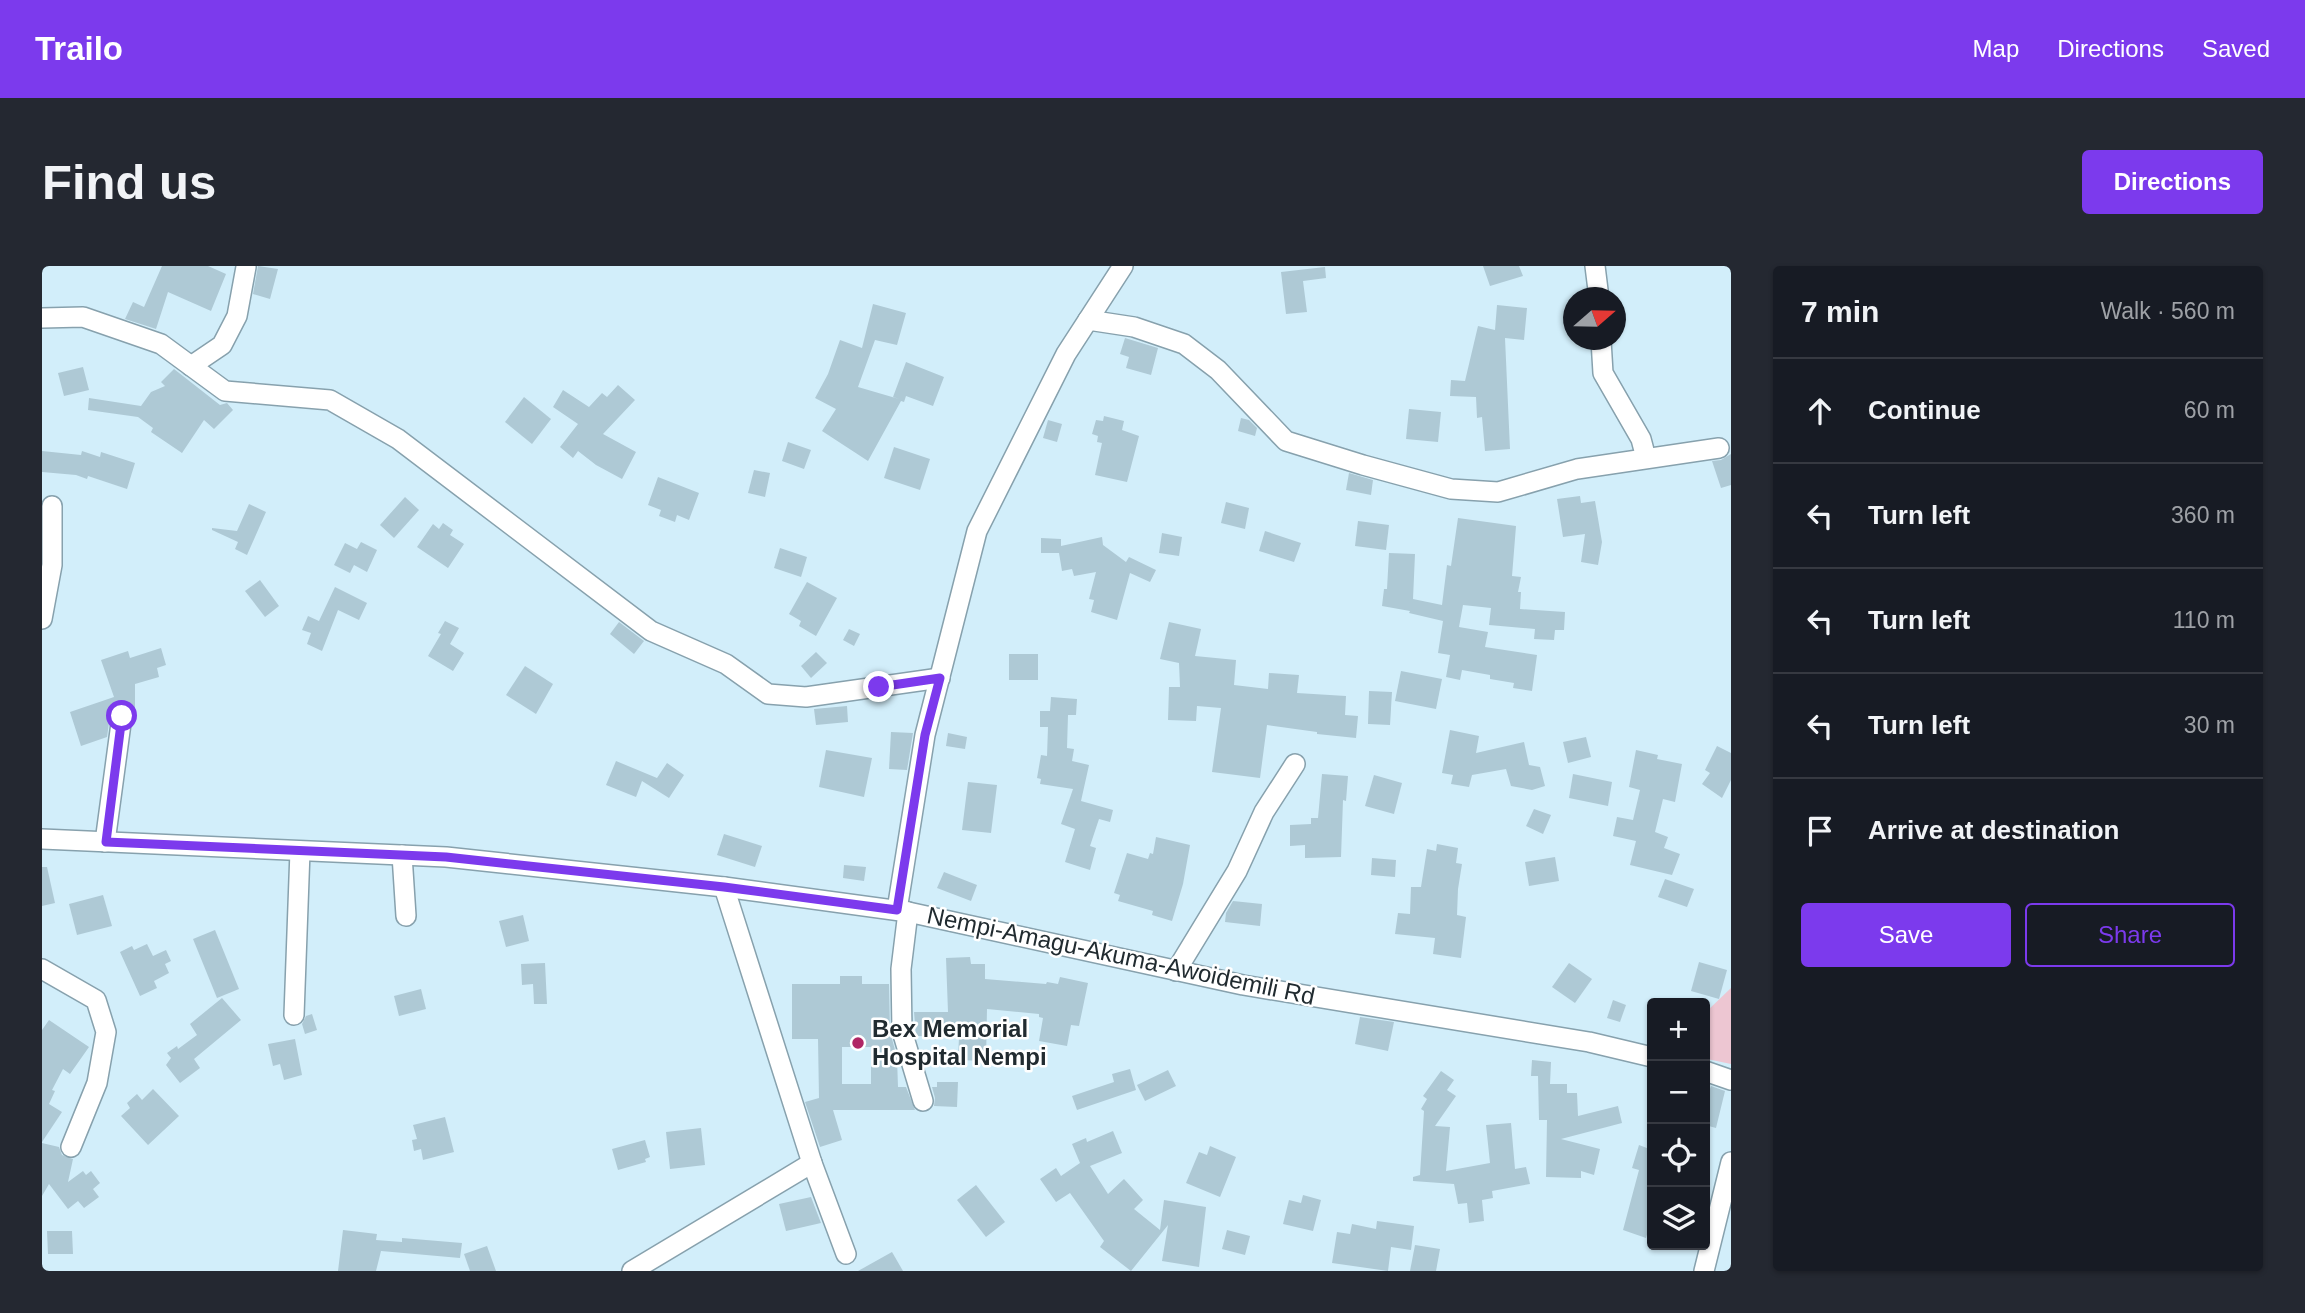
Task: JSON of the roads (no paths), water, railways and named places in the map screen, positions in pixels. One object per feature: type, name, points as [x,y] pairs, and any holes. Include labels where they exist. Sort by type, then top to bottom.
[{"type":"street","points":[[923,1101],[902,1031],[901,969],[902,911],[925,735],[977,531],[1066,354],[1123,266]]},
{"type":"street","points":[[1595,266],[1598,287]]},
{"type":"street","points":[[191,366],[222,345],[237,316],[246,267]]},
{"type":"street","points":[[42,318],[82,317],[161,344],[225,391],[330,400],[398,439],[651,631],[726,664],[768,694],[806,697],[940,678]]},
{"type":"street","points":[[1088,320],[1134,327],[1184,344],[1218,370],[1286,441],[1451,489],[1498,492],[1577,469],[1719,448]]},
{"type":"street","points":[[1601,350],[1602,373],[1642,439],[1646,458]]},
{"type":"street","points":[[42,619],[52,565],[52,506]]},
{"type":"street","points":[[106,842],[122,716]]},
{"type":"street","points":[[1176,971],[1237,871],[1264,812],[1295,764]]},
{"type":"street","name":"Nempi-Amagu-Akuma-Awoidemili Rd","points":[[42,839],[446,857],[724,887],[902,911],[1243,985],[1589,1042],[1647,1056]]},
{"type":"street","points":[[294,1015],[300,850]]},
{"type":"street","points":[[402,855],[406,916]]},
{"type":"street","points":[[724,887],[811,1163],[846,1254]]},
{"type":"street","points":[[42,969],[96,1000],[106,1032],[97,1083],[71,1147]]},
{"type":"street","points":[[1710,1073],[1731,1080]]},
{"type":"street","points":[[1704,1271],[1731,1162]]},
{"type":"street","points":[[632,1271],[811,1163]]},
{"type":"place","name":"Bex Memorial Hospital Nempi","points":[[858,1043]]}]
